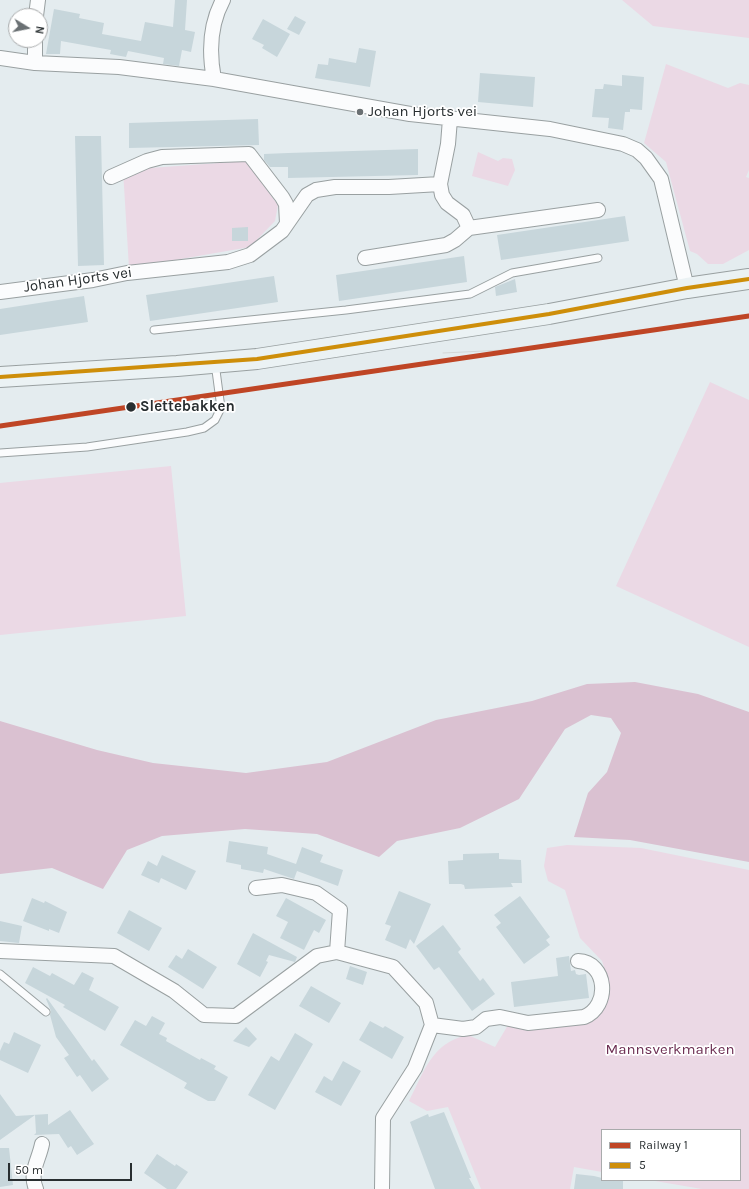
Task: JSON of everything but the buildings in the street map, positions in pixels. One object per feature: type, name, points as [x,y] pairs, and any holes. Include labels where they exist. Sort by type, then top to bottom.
[{"type":"main road","points":[[0,377],[215,363],[416,335],[549,314],[687,288],[749,279]]},
{"type":"street","points":[[214,79],[210,53],[211,40],[223,0]]},
{"type":"street","points":[[35,48],[35,63]]},
{"type":"street","points":[[0,58],[35,63],[118,67],[214,79],[327,100],[450,120],[550,129],[586,135],[623,144],[637,150],[654,168],[661,179],[687,288]]},
{"type":"street","points":[[450,120],[448,144],[440,184],[442,195],[448,203],[463,215],[468,228]]},
{"type":"street","points":[[111,177],[147,161],[162,157],[249,154],[284,200],[288,212],[288,223]]},
{"type":"street","name":"Johan Hjorts vei","points":[[0,292],[93,280],[127,273],[228,262],[250,255],[282,231],[307,195],[316,190],[335,187],[389,187],[440,184]]},
{"type":"street","points":[[365,258],[446,245],[455,240],[468,228],[598,210]]},
{"type":"street","points":[[256,888],[282,886],[316,893],[340,910],[337,952]]},
{"type":"street","points":[[0,951],[114,956],[174,991],[204,1015],[236,1016],[317,956],[337,952],[393,968],[426,1002],[432,1025],[414,1068],[383,1118],[382,1189]]},
{"type":"street","points":[[432,1025],[476,1028],[486,1019],[500,1017],[528,1023],[584,1017],[591,1014],[597,1009],[601,999],[600,976],[590,964],[578,961]]},
{"type":"street","points":[[36,1189],[33,1182],[33,1172],[42,1144]]},
{"type":"lane","points":[[154,330],[353,309],[470,294],[512,273],[598,258]]},
{"type":"lane","points":[[0,453],[87,447],[187,432],[204,428],[215,420],[221,408],[215,363]]},
{"type":"lane","points":[[0,974],[46,1012]]},
{"type":"green space","points":[[622,0],[749,0],[749,38],[653,26]]},
{"type":"green space","points":[[666,64],[728,88],[740,83],[749,85],[749,170],[746,177],[749,178],[749,250],[723,264],[708,264],[697,254],[690,251],[666,162],[644,143]]},
{"type":"green space","points":[[478,152],[498,161],[503,158],[512,159],[515,170],[508,186],[472,176]]},
{"type":"green space","points":[[246,161],[278,205],[275,221],[250,247],[129,268],[123,170]]},
{"type":"green space","points":[[710,382],[749,400],[749,647],[616,586]]},
{"type":"green space","points":[[171,466],[186,616],[0,635],[0,483]]},
{"type":"green space","name":"Mannsverkmarken","points":[[567,845],[641,848],[749,870],[749,1189],[702,1189],[655,1181],[741,1181],[741,1129],[601,1129],[601,1172],[574,1167],[570,1189],[481,1189],[448,1107],[427,1111],[409,1101],[425,1069],[437,1051],[446,1044],[468,1035],[495,1047],[508,1025],[572,1023],[597,1017],[607,1000],[607,985],[602,961],[580,938],[565,890],[548,881],[544,866],[547,848]]},
{"type":"shaded area","points":[[635,682],[698,694],[749,712],[749,862],[630,840],[574,837],[588,793],[607,772],[621,733],[611,718],[591,715],[565,729],[519,799],[460,828],[397,841],[379,857],[317,834],[245,829],[162,836],[127,850],[103,889],[52,868],[0,874],[0,721],[97,750],[153,763],[246,773],[327,762],[436,720],[532,701],[587,684]]},
{"type":"tram line","points":[[443,353],[526,349]]},
{"type":"rail line","name":"1","points":[[0,426],[749,316]]},
{"type":"transit line","name":"5","points":[[0,377],[257,359],[549,314],[687,288],[749,279]]},
{"type":"place","name":"Johan Hjorts vei","points":[[360,112]]},
{"type":"place","name":"Slettebakken","points":[[131,407]]}]
